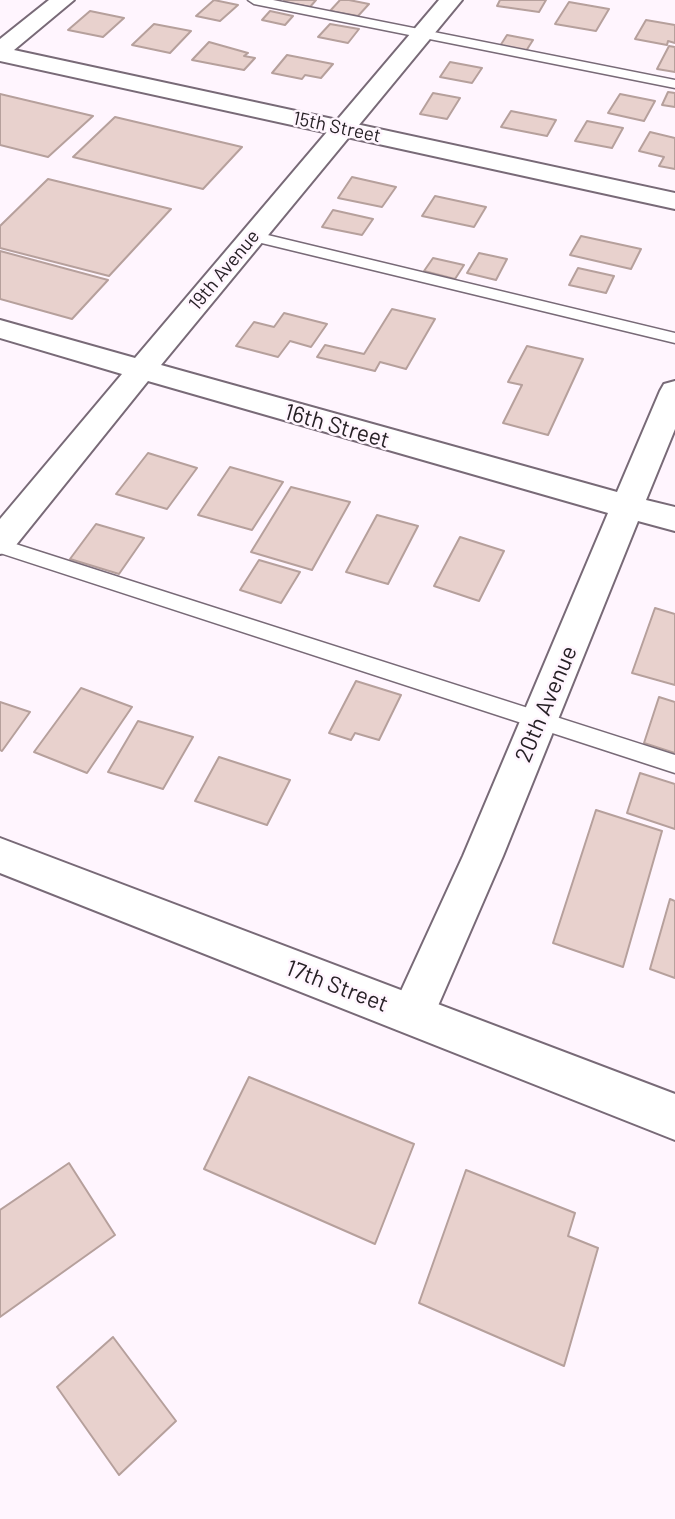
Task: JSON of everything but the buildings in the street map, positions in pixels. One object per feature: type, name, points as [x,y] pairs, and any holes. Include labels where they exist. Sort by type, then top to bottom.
[{"type":"street","points":[[0,52],[63,0]]},
{"type":"street","name":"19th Avenue","points":[[0,544],[251,236],[451,0]]},
{"type":"street","name":"15th Street","points":[[0,52],[675,201]]},
{"type":"street","name":"16th Street","points":[[0,329],[675,519]]},
{"type":"street","name":"20th Avenue","points":[[412,1015],[483,856],[675,391]]},
{"type":"street","name":"17th Street","points":[[0,855],[675,1117]]},
{"type":"lane","points":[[254,0],[675,84]]},
{"type":"lane","points":[[251,236],[675,338]]},
{"type":"lane","points":[[0,544],[675,764]]}]
